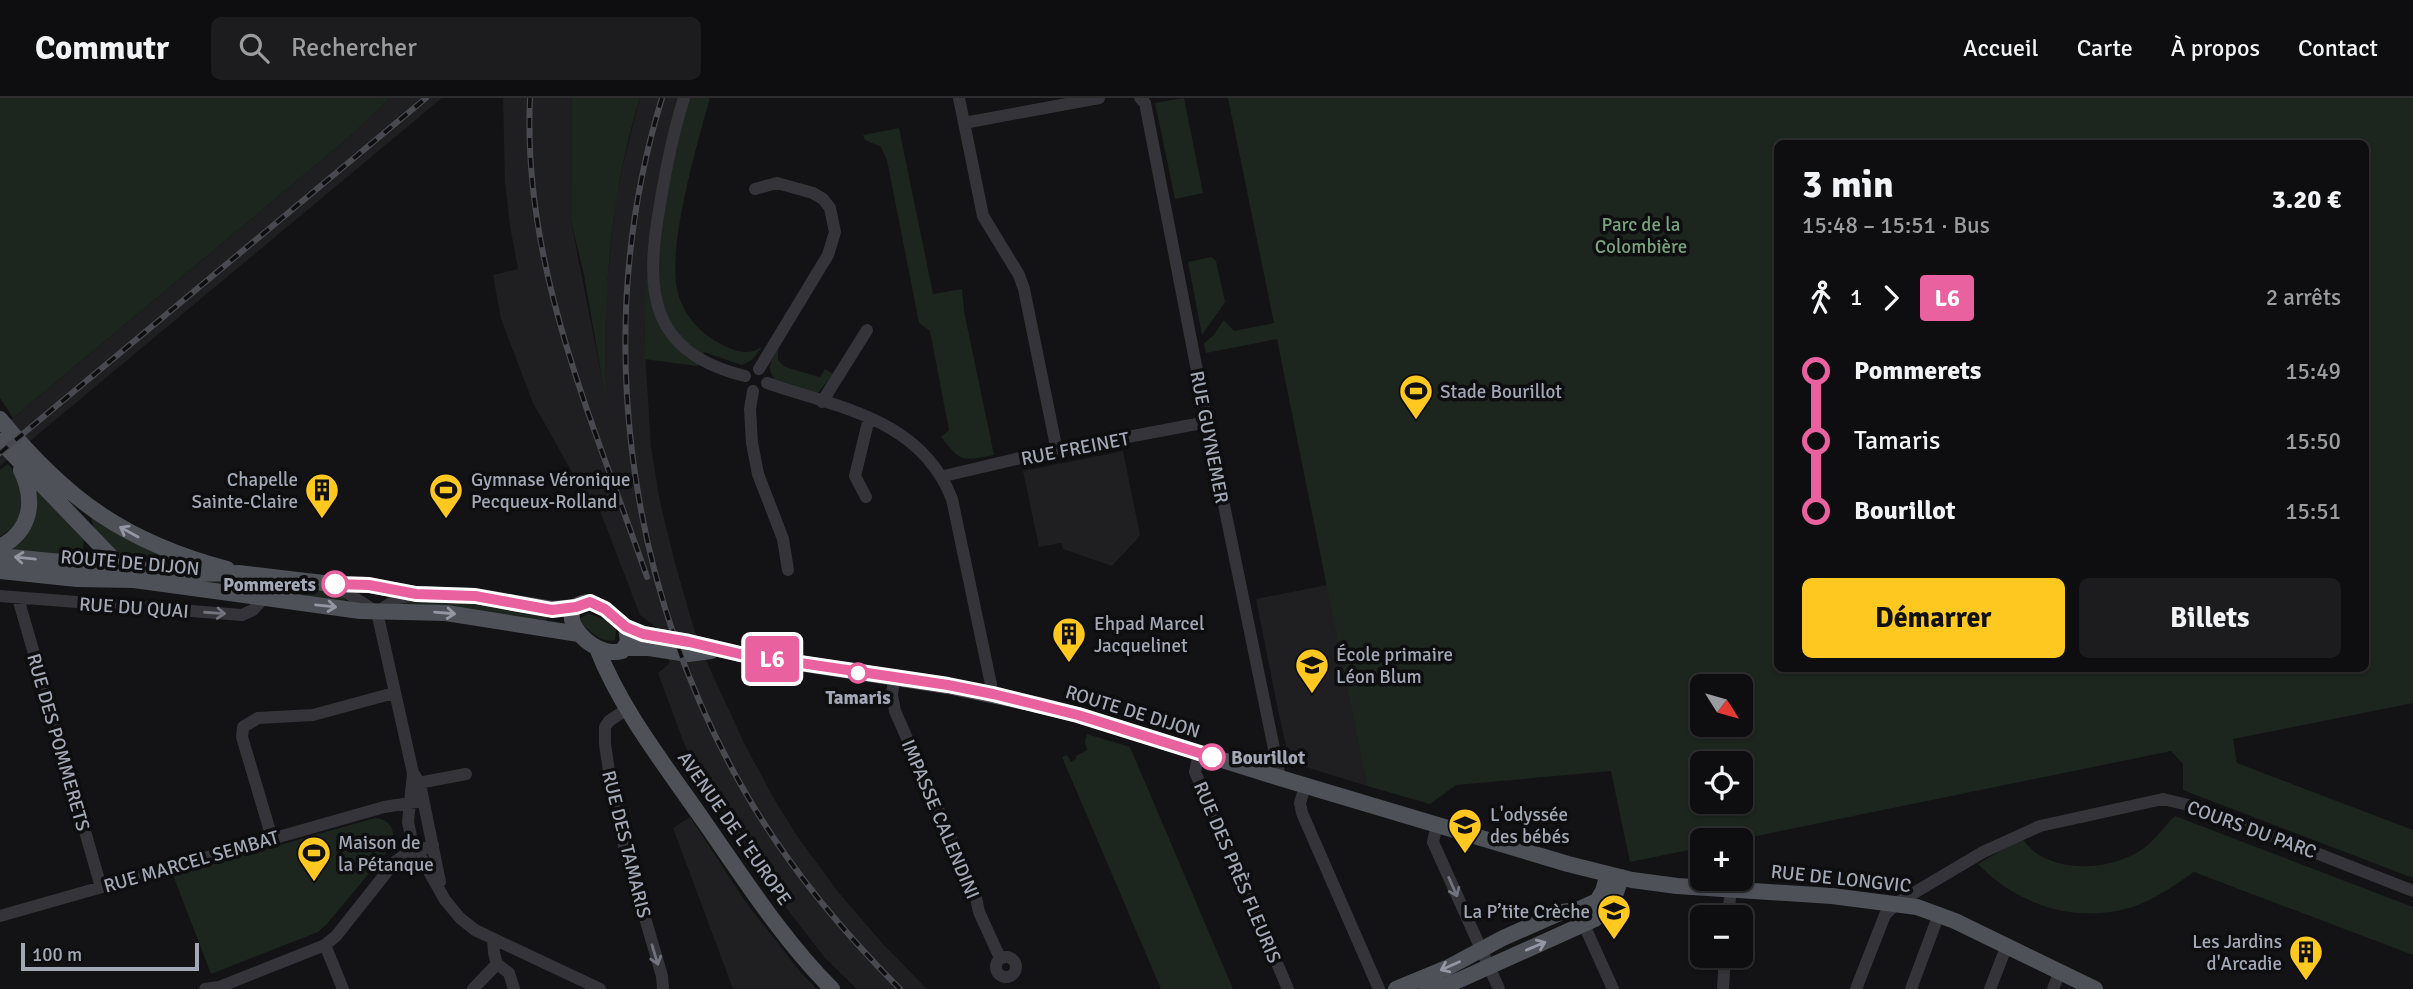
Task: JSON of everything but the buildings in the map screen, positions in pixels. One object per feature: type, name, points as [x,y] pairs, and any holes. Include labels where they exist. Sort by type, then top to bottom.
[{"type":"main road","points":[[0,419],[18,452],[30,497],[28,515],[19,534],[0,547]]},
{"type":"main road","points":[[0,441],[121,528],[168,551],[239,573]]},
{"type":"main road","points":[[18,452],[91,537],[134,580]]},
{"type":"main road","name":"ROUTE DE DIJON","points":[[46,576],[77,563],[90,546],[87,520],[75,497]]},
{"type":"main road","name":"ROUTE DE DIJON","points":[[0,556],[183,574],[239,573],[332,584],[369,585],[416,594],[475,596],[552,610],[576,607]]},
{"type":"main road","name":"ROUTE DE DIJON","points":[[0,571],[77,579],[134,580],[377,612],[446,613],[579,634]]},
{"type":"main road","points":[[615,685],[623,649],[628,642],[626,627],[597,604],[584,603],[576,607],[571,623],[579,634],[608,653],[623,649]]},
{"type":"main road","name":"ROUTE DE DIJON","points":[[626,627],[643,634],[717,650],[993,694],[1078,715],[1305,786],[1615,876]]},
{"type":"main road","name":"AVENUE DE L'EUROPE","points":[[597,648],[627,709],[779,927],[832,989]]},
{"type":"main road","name":"ROUTE DE DIJON","points":[[623,649],[649,648],[688,654],[717,650]]},
{"type":"main road","points":[[1427,989],[1446,986],[1489,967],[1581,917],[1601,897],[1615,876]]},
{"type":"main road","name":"RUE DE LONGVIC","points":[[1615,876],[1690,887]]},
{"type":"main road","name":"RUE DE LONGVIC","points":[[1753,890],[1897,903],[1939,914],[2095,989]]},
{"type":"main road","points":[[1396,989],[1447,968],[1481,949],[1562,912],[1581,917]]},
{"type":"street","points":[[684,98],[673,135],[654,233],[651,270],[656,303],[671,334],[682,347],[712,367],[745,376]]},
{"type":"street","points":[[959,98],[983,216],[1019,275],[1024,289],[1057,450]]},
{"type":"street","points":[[964,123],[1099,98]]},
{"type":"street","name":"RUE GUYNEMER","points":[[1140,98],[1147,115],[1280,778]]},
{"type":"street","points":[[755,189],[777,183],[813,193],[823,199],[830,208],[835,232],[828,255],[759,369]]},
{"type":"street","points":[[822,402],[866,330]]},
{"type":"street","points":[[752,369],[759,369],[765,373],[767,383],[763,390],[753,391],[746,387],[745,376],[752,369]]},
{"type":"street","points":[[767,383],[869,418],[903,434],[930,459],[944,477],[953,499],[993,694]]},
{"type":"street","points":[[753,391],[750,409],[752,443],[758,474],[783,539],[788,570]]},
{"type":"street","points":[[866,498],[856,476],[869,418]]},
{"type":"street","name":"RUE FREINET","points":[[944,477],[1057,450],[1207,422]]},
{"type":"street","name":"ROUTE DE DIJON","points":[[332,584],[377,612]]},
{"type":"street","points":[[416,594],[397,598],[377,612],[415,780],[423,801],[441,889]]},
{"type":"street","name":"RUE DU QUAI","points":[[0,596],[242,615],[253,610],[263,599]]},
{"type":"street","name":"RUE DES POMMERETS","points":[[18,598],[101,887]]},
{"type":"street","name":"IMPASSE CALENDINI","points":[[894,678],[892,695],[895,711],[975,893],[979,912],[1000,958]]},
{"type":"street","points":[[272,838],[242,737],[243,727],[258,718],[313,715],[394,693]]},
{"type":"street","name":"RUE DES TAMARIS","points":[[627,709],[609,721],[604,735],[609,771],[615,783],[624,845],[662,976],[663,989]]},
{"type":"street","name":"RUE DES PRÈS FLEURIS","points":[[1199,753],[1195,772],[1288,989]]},
{"type":"street","points":[[415,780],[466,774]]},
{"type":"street","points":[[415,780],[408,803],[412,841],[445,900],[460,918],[475,930],[600,989]]},
{"type":"street","points":[[1305,786],[1300,803],[1302,813],[1379,989]]},
{"type":"street","name":"COURS DU PARC","points":[[1897,903],[2007,840],[2040,826],[2163,799],[2201,808],[2413,891]]},
{"type":"street","name":"RUE MARCEL SEMBAT","points":[[0,916],[384,807],[423,801]]},
{"type":"street","points":[[1437,824],[1433,842],[1499,989]]},
{"type":"street","points":[[205,989],[219,987],[325,945],[336,936],[394,863],[404,855],[433,845]]},
{"type":"street","points":[[1856,989],[1885,915],[1897,903]]},
{"type":"street","points":[[1911,989],[1939,914]]},
{"type":"street","points":[[1581,917],[1612,989]]},
{"type":"street","points":[[494,939],[497,964],[509,973],[514,989]]},
{"type":"street","points":[[325,945],[343,989]]},
{"type":"street","points":[[1990,989],[2007,945]]},
{"type":"street","points":[[509,973],[523,953]]},
{"type":"street","points":[[473,989],[497,964]]},
{"type":"street","points":[[1723,989],[1724,968]]},
{"type":"street","points":[[2053,989],[2060,971]]},
{"type":"shaded area","points":[[390,98],[442,98],[0,466],[0,429],[348,138]]},
{"type":"shaded area","points":[[503,98],[572,98],[571,221],[605,394],[606,294],[615,203],[624,160],[640,98],[679,98],[650,243],[644,337],[651,447],[660,502],[675,563],[694,629],[709,667],[745,745],[773,797],[797,836],[839,893],[927,989],[857,989],[825,958],[778,897],[720,810],[685,746],[658,673],[670,663],[656,627],[640,615],[594,495],[585,495],[533,403],[501,319],[493,275],[518,269],[505,182]]},
{"type":"shaded area","points":[[1123,451],[1140,535],[1138,538],[1112,566],[1063,549],[1061,543],[1039,547],[1023,471]]},
{"type":"shaded area","name":"École primaire Léon Blum","points":[[1327,585],[1367,786],[1306,767],[1286,746],[1277,705],[1256,599]]},
{"type":"shaded area","points":[[690,817],[745,901],[801,973],[817,989],[733,989],[673,828]]},
{"type":"green space","points":[[0,98],[390,98],[348,138],[13,418],[0,398]]},
{"type":"green space","points":[[572,98],[640,98],[621,172],[610,248],[606,401],[584,275],[571,221]]},
{"type":"green space","points":[[679,98],[710,98],[679,224],[675,274],[678,293],[688,315],[710,338],[740,351],[751,352],[762,347],[752,360],[742,365],[704,352],[698,366],[644,359],[645,298],[650,243]]},
{"type":"green space","points":[[1184,98],[1203,193],[1175,199],[1155,103]]},
{"type":"green space","name":"Parc de la Colombière","points":[[1228,98],[2413,98],[2413,703],[2233,739],[2237,763],[2413,830],[2413,878],[2183,790],[2183,764],[2171,751],[1753,837],[1753,828],[1690,828],[1690,850],[1630,862],[1611,771],[1456,785],[1430,804],[1367,786],[1277,339],[1206,353],[1204,343],[1213,336],[1224,320],[1234,331],[1274,323]]},
{"type":"green space","points":[[899,128],[933,294],[962,289],[964,311],[994,455],[963,458],[941,437],[949,430],[930,331],[919,323],[887,160],[881,147],[865,140],[863,135]]},
{"type":"green space","points":[[1211,257],[1216,261],[1225,302],[1202,335],[1188,262]]},
{"type":"green space","points":[[778,348],[778,360],[785,367],[820,377],[825,369],[833,374],[818,393],[775,379],[770,368]]},
{"type":"green space","points":[[8,464],[19,480],[22,502],[16,528],[0,537],[0,470]]},
{"type":"green space","points":[[36,483],[84,536],[83,550],[75,559],[7,550]]},
{"type":"green space","points":[[91,517],[133,542],[196,568],[124,564],[95,533]]},
{"type":"green space","points":[[170,576],[226,579],[332,591],[344,596],[346,602],[198,585]]},
{"type":"green space","points":[[405,600],[477,602],[548,613],[546,625],[404,606]]},
{"type":"green space","points":[[588,613],[609,622],[616,630],[615,640],[601,639],[581,623],[580,619]]},
{"type":"green space","points":[[1087,734],[1130,747],[1233,989],[1161,989],[1062,757],[1067,755],[1071,762],[1087,750]]},
{"type":"green space","points":[[2175,816],[2413,907],[2413,955],[2194,872],[2143,903],[2121,910],[2076,913],[2033,902],[2013,892],[1978,864],[2022,838],[2032,850],[2061,864],[2095,866],[2112,863],[2141,850]]},
{"type":"green space","points":[[375,818],[386,821],[393,832],[390,848],[327,924],[318,932],[211,974],[173,875]]},
{"type":"railway","points":[[0,453],[426,98]]},
{"type":"railway","points":[[530,98],[531,160],[537,222],[549,282],[584,401],[647,577]]},
{"type":"railway","points":[[662,98],[641,184],[628,272],[626,361],[632,449],[647,537],[670,623],[701,706],[741,785],[775,840],[813,892],[855,942],[900,989]]},
{"type":"bus line","name":"L6","points":[[335,584],[369,585],[416,594],[475,596],[552,610],[590,602],[605,609],[626,627],[643,634],[740,654],[993,694],[1078,715],[1212,757]]},
{"type":"place","name":"Stade Bourillot","points":[[1416,421]]},
{"type":"place","name":"Chapelle Sainte-Claire","points":[[322,520]]},
{"type":"place","name":"Gymnase Véronique Pecqueux-Rolland","points":[[446,520]]},
{"type":"place","name":"Pommerets","points":[[335,584]]},
{"type":"place","name":"Ehpad Marcel Jacquelinet","points":[[1069,664]]},
{"type":"place","name":"Tamaris","points":[[858,673]]},
{"type":"place","name":"École primaire Léon Blum","points":[[1312,695]]},
{"type":"place","name":"Bourillot","points":[[1212,757]]},
{"type":"place","name":"L'odyssée des bébés","points":[[1465,855]]},
{"type":"place","name":"Maison de la Pétanque","points":[[314,883]]},
{"type":"place","name":"La P’tite Crèche","points":[[1614,941]]},
{"type":"place","name":"Les Jardins d'Arcadie","points":[[2306,982]]}]
